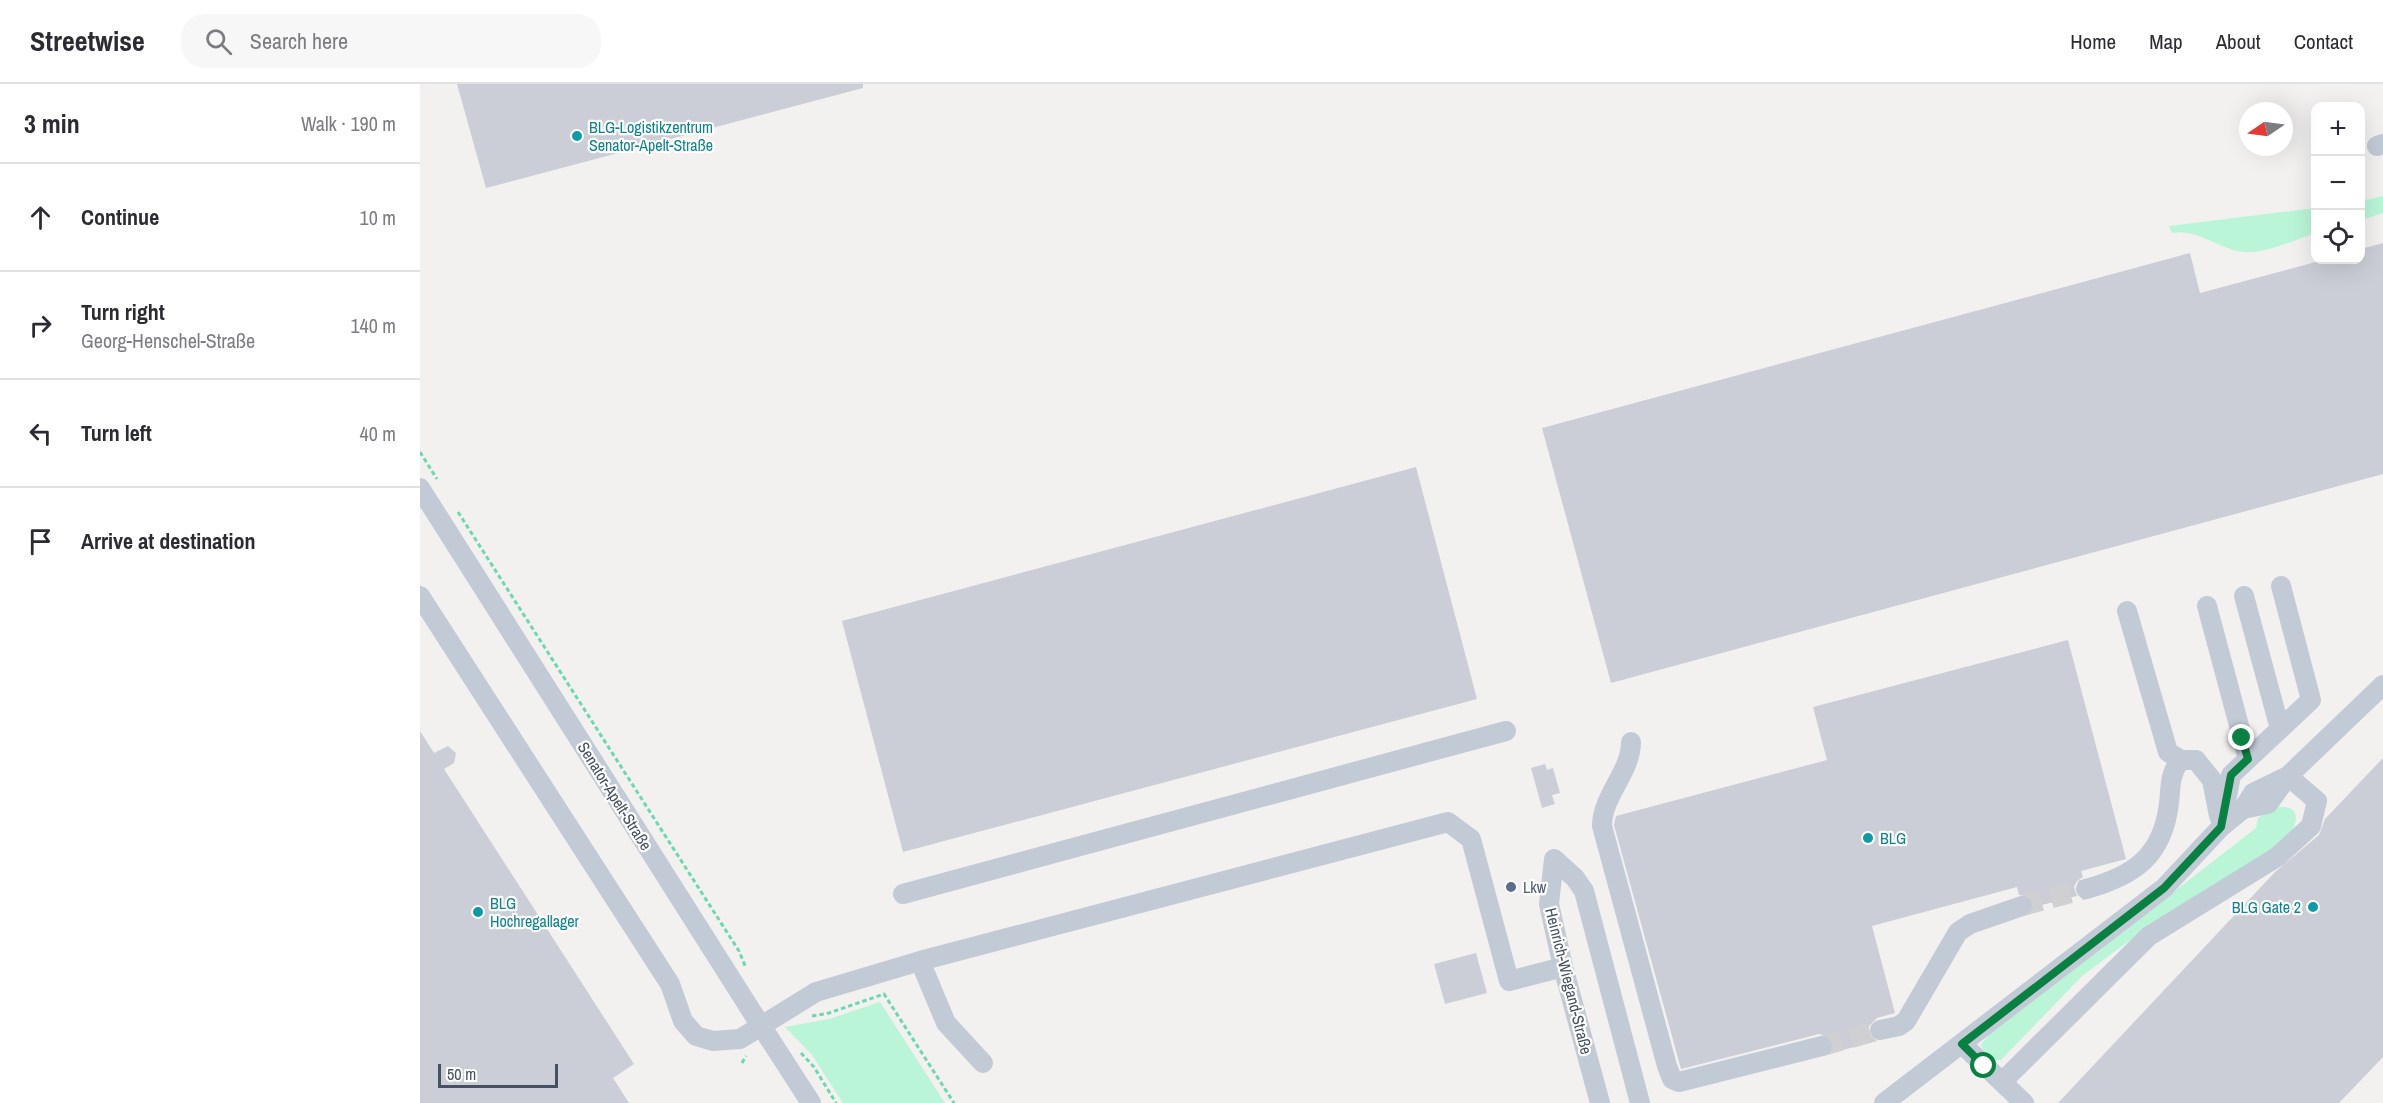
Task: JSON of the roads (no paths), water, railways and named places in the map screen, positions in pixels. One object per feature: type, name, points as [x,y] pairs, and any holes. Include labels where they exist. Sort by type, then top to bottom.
[{"type":"street","name":"Senator-Apelt-Straße","points":[[429,485],[431,506],[811,1103]]},
{"type":"street","points":[[2221,827],[2231,775],[2311,700],[2281,586]]},
{"type":"street","points":[[420,596],[670,984],[683,1021],[696,1036],[713,1041],[745,1044],[816,992],[920,961],[1448,822],[1471,839],[1509,981],[1563,968]]},
{"type":"street","points":[[2244,596],[2280,729]]},
{"type":"street","points":[[2207,606],[2248,759]]},
{"type":"street","points":[[2127,611],[2168,752],[2181,760],[2196,760],[2212,780],[2221,827]]},
{"type":"street","points":[[1884,1103],[2164,888],[2221,827],[2243,809],[2268,804],[2288,776],[2383,685]]},
{"type":"street","points":[[903,894],[1506,730]]},
{"type":"street","points":[[1631,742],[1631,753],[1602,814],[1602,826],[1672,1079],[1679,1082],[1822,1046]]},
{"type":"street","points":[[2086,889],[2114,881],[2133,871],[2149,855],[2163,834],[2173,768],[2181,760]]},
{"type":"street","points":[[2002,1082],[2149,936],[2277,857],[2311,826],[2317,801],[2288,776]]},
{"type":"street","name":"Heinrich-Wiegand-Straße","points":[[1600,1103],[1563,968],[1549,904],[1554,859],[1575,878],[1584,891],[1640,1103]]},
{"type":"street","points":[[1880,1030],[1899,1026],[1906,1021],[1958,932],[1970,924],[2022,906]]},
{"type":"street","points":[[920,961],[946,1023],[983,1063]]},
{"type":"street","points":[[1962,1044],[2024,1103]]},
{"type":"tunnel","points":[[2022,906],[2086,889]]},
{"type":"tunnel","points":[[1822,1046],[1880,1030]]},
{"type":"place","name":"BLG-Logistikzentrum Senator-Apelt-Straße","points":[[577,136]]},
{"type":"place","name":"BLG","points":[[1868,838]]},
{"type":"place","name":"Lkw","points":[[1511,887]]},
{"type":"place","name":"BLG Gate 2","points":[[2313,907]]},
{"type":"place","name":"BLG Hochregallager","points":[[478,912]]}]
